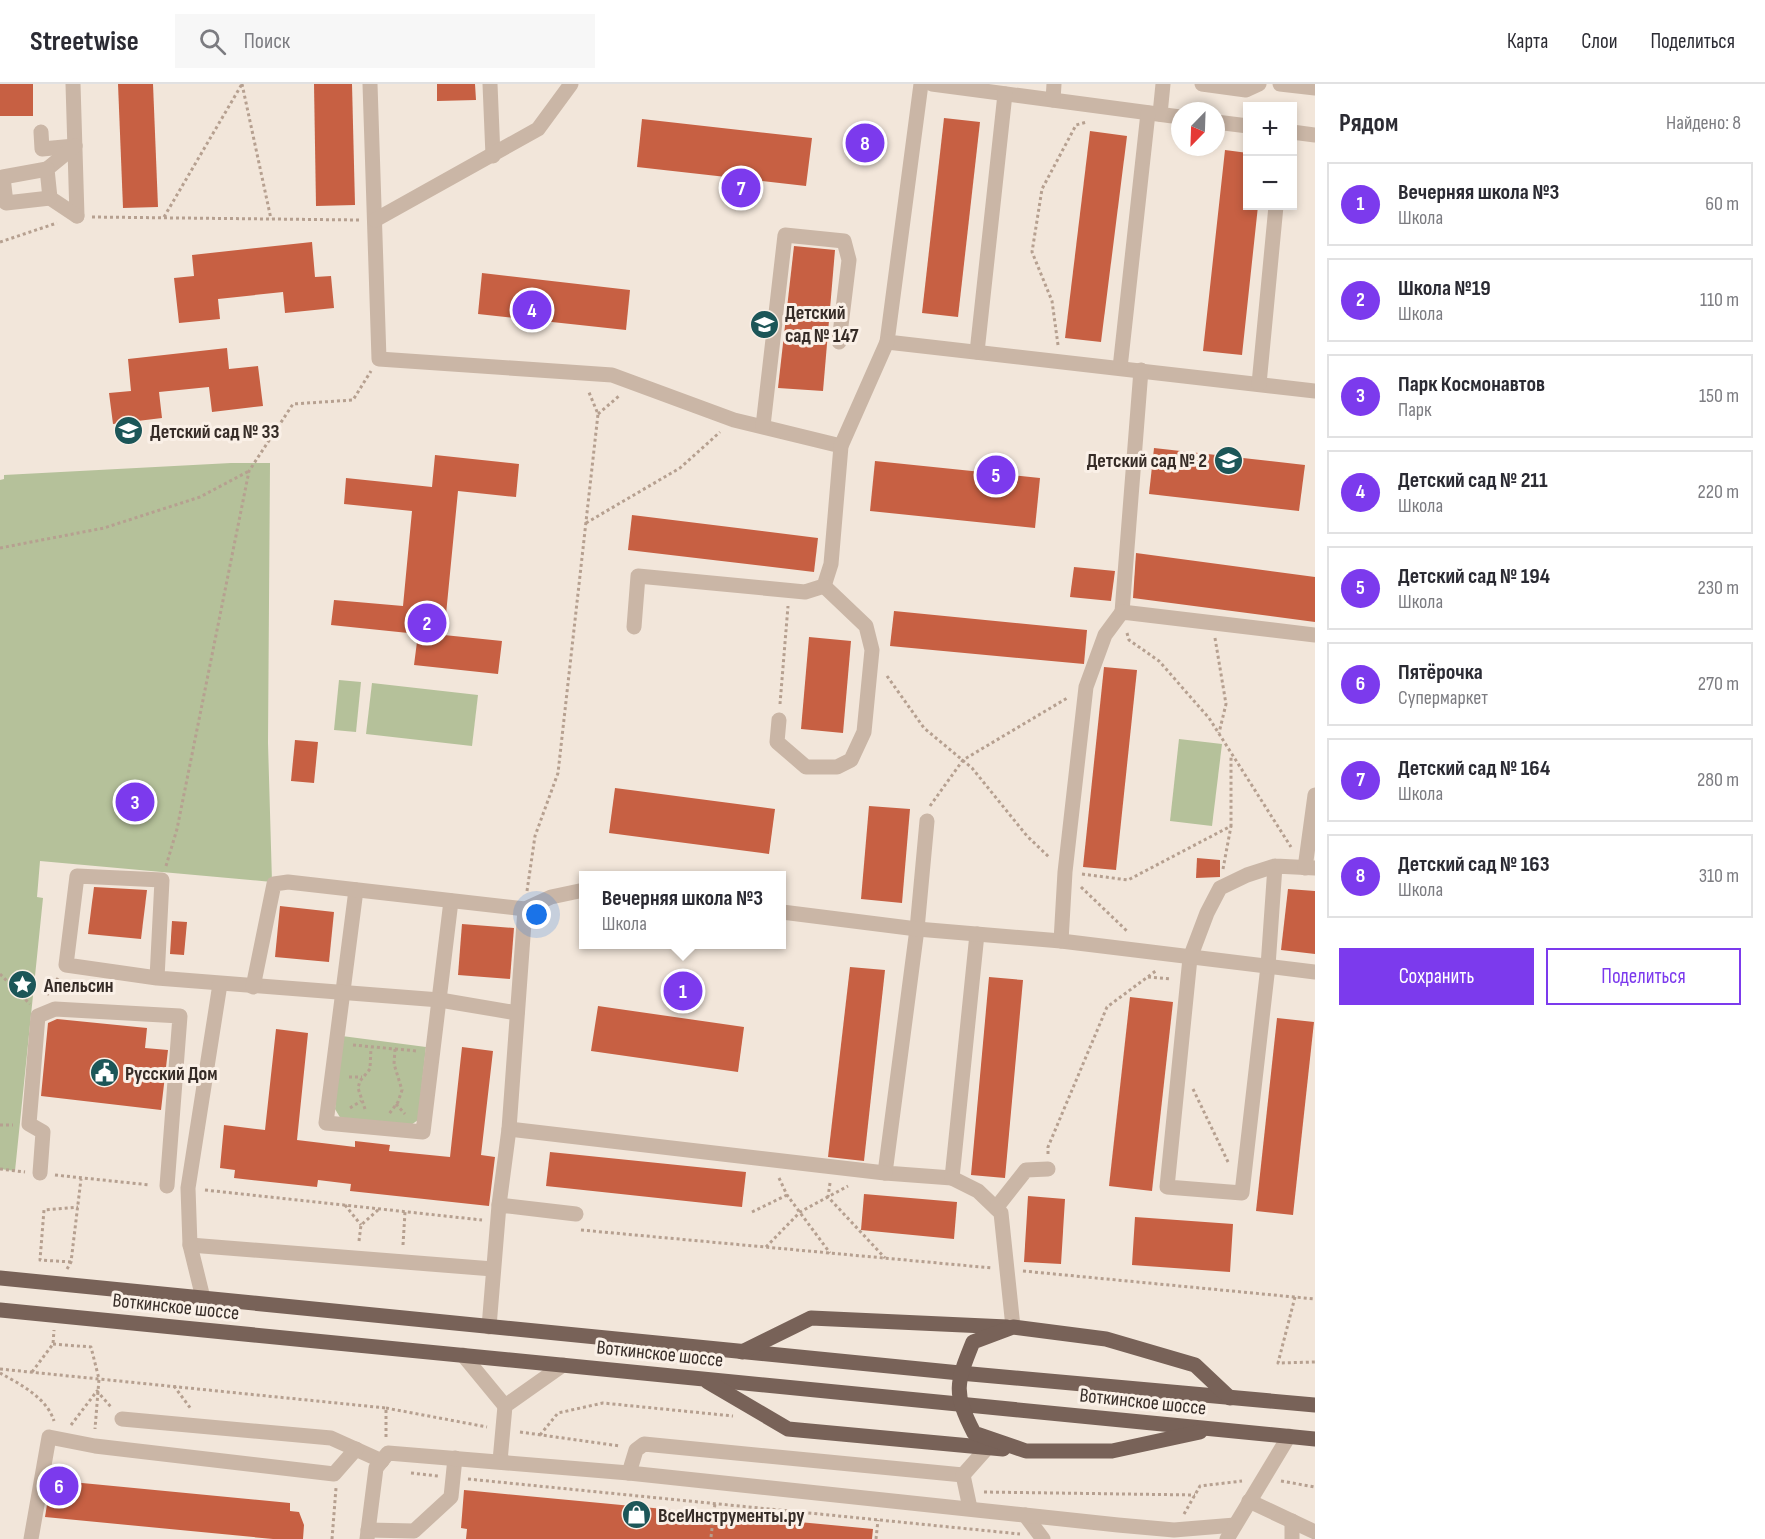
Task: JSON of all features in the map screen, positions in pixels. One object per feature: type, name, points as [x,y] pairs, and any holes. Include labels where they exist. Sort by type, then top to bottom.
[{"type":"main road","name":"Воткинское шоссе","points":[[0,1278],[741,1352],[1315,1405]]},
{"type":"main road","name":"Воткинское шоссе","points":[[0,1310],[1315,1439]]},
{"type":"main road","points":[[741,1352],[812,1318],[1013,1327],[1106,1339],[1195,1365],[1230,1398]]},
{"type":"main road","points":[[1013,1327],[973,1342],[960,1373],[959,1404],[974,1433],[1026,1451]]},
{"type":"main road","points":[[703,1378],[788,1429],[1026,1451],[1112,1451],[1216,1429]]},
{"type":"street","points":[[73,84],[76,216]]},
{"type":"street","points":[[370,84],[379,359],[612,375],[734,420],[841,446]]},
{"type":"street","points":[[490,84],[493,156]]},
{"type":"street","points":[[375,220],[538,129],[571,84]]},
{"type":"street","points":[[824,586],[831,564],[841,446],[887,342],[921,84]]},
{"type":"street","points":[[932,84],[971,87],[1005,94],[1171,116]]},
{"type":"street","points":[[1053,100],[1054,84]]},
{"type":"street","points":[[1120,368],[1154,114],[1163,84]]},
{"type":"street","points":[[1202,84],[1246,90],[1259,84]]},
{"type":"street","points":[[1280,84],[1315,88]]},
{"type":"street","points":[[977,352],[1005,94]]},
{"type":"street","points":[[1225,123],[1243,125]]},
{"type":"street","points":[[41,132],[42,149],[75,146]]},
{"type":"street","points":[[1297,133],[1315,135]]},
{"type":"street","points":[[75,146],[47,169],[3,177],[6,203],[50,198],[76,216]]},
{"type":"street","points":[[47,169],[50,198]]},
{"type":"street","points":[[1259,384],[1276,210]]},
{"type":"street","points":[[763,426],[785,235],[844,241],[849,260],[839,342]]},
{"type":"street","points":[[887,342],[1315,391]]},
{"type":"street","points":[[1061,941],[1065,872],[1086,687],[1105,635],[1122,612],[1141,370]]},
{"type":"street","points":[[634,627],[638,576],[805,592],[824,586]]},
{"type":"street","points":[[779,720],[777,742],[806,767],[837,767],[851,760],[864,732],[872,655],[866,626],[824,586]]},
{"type":"street","points":[[1122,612],[1315,635]]},
{"type":"street","points":[[1275,866],[1268,966],[1242,1193],[1167,1187],[1190,958],[1207,913],[1220,888],[1247,875],[1275,866],[1310,868],[1315,795]]},
{"type":"street","points":[[879,1172],[917,929],[927,821]]},
{"type":"street","points":[[157,978],[162,880],[77,876],[66,965],[157,978],[220,984],[440,1000],[517,1013]]},
{"type":"street","points":[[253,987],[274,884],[288,882],[525,909],[551,897],[579,891]]},
{"type":"street","points":[[356,890],[326,1123],[386,1131],[423,1132],[450,901]]},
{"type":"street","points":[[489,1327],[496,1222],[509,1129],[525,909]]},
{"type":"street","points":[[786,913],[917,929],[1061,941],[1315,972]]},
{"type":"street","points":[[952,1178],[977,934]]},
{"type":"street","points":[[203,1298],[190,1245],[188,1188],[220,984]]},
{"type":"street","points":[[40,1173],[43,1132],[29,1124],[38,1016],[55,1010],[180,1016],[167,1186]]},
{"type":"street","points":[[509,1129],[879,1172],[952,1178],[978,1191],[1001,1213],[1013,1327]]},
{"type":"street","points":[[996,1208],[1026,1170],[1048,1169]]},
{"type":"street","points":[[499,1205],[577,1222]]},
{"type":"street","points":[[190,1245],[493,1269]]},
{"type":"street","points":[[463,1355],[505,1406],[500,1461]]},
{"type":"street","points":[[505,1406],[563,1365]]},
{"type":"street","points":[[122,1419],[331,1438],[356,1449],[385,1457],[500,1461],[970,1508],[1025,1515],[1115,1532],[1235,1525]]},
{"type":"street","points":[[1227,1539],[1289,1436]]},
{"type":"street","points":[[31,1539],[49,1437],[95,1446],[334,1474],[356,1449]]},
{"type":"street","points":[[628,1473],[636,1450],[644,1444],[963,1475]]},
{"type":"street","points":[[963,1475],[987,1448]]},
{"type":"street","points":[[385,1457],[376,1468],[367,1535],[414,1531],[451,1497],[455,1458]]},
{"type":"street","points":[[963,1475],[970,1508]]},
{"type":"street","points":[[1249,1502],[1315,1532]]},
{"type":"street","points":[[1025,1515],[1042,1538]]},
{"type":"street","points":[[1292,1521],[1292,1539]]},
{"type":"path","points":[[164,218],[242,84]]},
{"type":"path","points":[[242,84],[271,219]]},
{"type":"path","points":[[1060,362],[1052,301],[1032,252],[1042,189],[1076,125],[1096,120]]},
{"type":"path","points":[[0,242],[76,216],[375,220]]},
{"type":"path","points":[[162,880],[177,828],[249,471],[293,404],[353,400],[379,359]]},
{"type":"path","points":[[525,909],[535,836],[558,773],[598,414],[580,372]]},
{"type":"path","points":[[598,414],[635,382]]},
{"type":"path","points":[[586,523],[680,468],[734,420]]},
{"type":"path","points":[[0,548],[104,528],[200,497],[249,471]]},
{"type":"path","points":[[779,720],[789,591]]},
{"type":"path","points":[[1122,612],[1129,640],[1159,661],[1209,718],[1310,868]]},
{"type":"path","points":[[1212,623],[1226,704],[1219,733]]},
{"type":"path","points":[[872,655],[924,728],[972,768],[1027,836],[1149,952]]},
{"type":"path","points":[[927,821],[929,808],[963,760],[1086,687]]},
{"type":"path","points":[[1220,888],[1231,826],[1232,753]]},
{"type":"path","points":[[1065,872],[1128,880],[1231,826]]},
{"type":"path","points":[[0,974],[25,996],[38,1016],[66,965]]},
{"type":"path","points":[[1048,1169],[1048,1147],[1107,1006],[1162,968]]},
{"type":"path","points":[[1146,977],[1188,981]]},
{"type":"path","points":[[363,1128],[365,1109],[358,1088],[360,1081],[370,1069],[371,1048],[433,1053]]},
{"type":"path","points":[[386,1131],[389,1110],[398,1102],[402,1090],[394,1064],[395,1049]]},
{"type":"path","points":[[1180,1060],[1242,1193]]},
{"type":"path","points":[[771,1160],[787,1195],[830,1253]]},
{"type":"path","points":[[0,1169],[167,1186]]},
{"type":"path","points":[[766,1247],[800,1212],[879,1172]]},
{"type":"path","points":[[188,1188],[496,1222]]},
{"type":"path","points":[[752,1212],[787,1195]]},
{"type":"path","points":[[828,1197],[885,1258]]},
{"type":"path","points":[[345,1206],[361,1225]]},
{"type":"path","points":[[71,1262],[40,1260],[44,1210],[78,1207]]},
{"type":"path","points":[[357,1258],[361,1225],[380,1209]]},
{"type":"path","points":[[402,1262],[405,1212]]},
{"type":"path","points":[[577,1222],[766,1247],[1315,1299]]},
{"type":"path","points":[[1295,1297],[1278,1363],[1315,1362]]},
{"type":"path","points":[[53,1344],[91,1347],[99,1379],[95,1446]]},
{"type":"path","points":[[0,1371],[386,1408],[385,1457]]},
{"type":"path","points":[[0,1371],[24,1386],[50,1409],[59,1440]]},
{"type":"path","points":[[174,1386],[206,1427]]},
{"type":"path","points":[[59,1440],[97,1391]]},
{"type":"path","points":[[97,1391],[122,1419]]},
{"type":"path","points":[[540,1435],[558,1413],[603,1403],[736,1416]]},
{"type":"path","points":[[405,1473],[1042,1538]]},
{"type":"path","points":[[1174,1530],[1200,1486],[1264,1478],[1315,1486]]},
{"type":"path","points":[[332,1539],[337,1484]]},
{"type":"path","points":[[968,1492],[1195,1495]]},
{"type":"path","points":[[711,1537],[716,1503]]},
{"type":"path","points":[[876,1539],[878,1520]]},
{"type":"green space","points":[[270,463],[268,743],[272,882],[40,861],[37,897],[43,898],[15,1171],[0,1169],[0,480],[4,479],[4,475]]},
{"type":"green space","points":[[339,680],[361,682],[356,732],[334,730]]},
{"type":"green space","points":[[372,683],[478,695],[472,746],[366,734]]},
{"type":"green space","points":[[1179,739],[1222,744],[1212,826],[1170,821]]},
{"type":"green space","points":[[342,1036],[426,1047],[418,1120],[411,1125],[341,1119],[335,1109]]},
{"type":"building","points":[[0,84],[33,84],[33,116],[0,116]]},
{"type":"building","points":[[118,84],[153,84],[158,207],[123,208]]},
{"type":"building","points":[[314,84],[352,84],[355,205],[316,206]]},
{"type":"building","points":[[437,84],[475,84],[476,100],[437,101]]},
{"type":"building","points":[[944,118],[980,122],[958,317],[922,313]]},
{"type":"building","points":[[642,119],[812,138],[806,186],[637,167]]},
{"type":"building","points":[[1090,131],[1127,136],[1101,342],[1065,338]]},
{"type":"building","points":[[1225,150],[1243,152],[1243,210],[1258,210],[1242,355],[1203,351]]},
{"type":"building","points":[[312,242],[315,277],[331,276],[334,308],[285,313],[283,292],[218,299],[220,319],[179,323],[174,278],[194,276],[192,255]]},
{"type":"building","points":[[794,246],[835,250],[823,391],[778,388]]},
{"type":"building","points":[[482,273],[630,290],[626,330],[478,314]]},
{"type":"building","points":[[227,348],[229,369],[258,366],[263,406],[212,412],[209,387],[159,392],[162,418],[113,424],[109,393],[131,391],[128,359]]},
{"type":"building","points":[[1154,448],[1305,465],[1299,511],[1149,494]]},
{"type":"building","points":[[435,455],[519,464],[516,497],[458,491],[444,635],[502,641],[498,674],[414,665],[418,634],[331,625],[334,600],[403,606],[412,511],[344,504],[346,478],[432,487]]},
{"type":"building","points":[[875,461],[1040,478],[1035,528],[870,511]]},
{"type":"building","points":[[632,515],[818,538],[814,572],[628,550]]},
{"type":"building","points":[[1136,553],[1315,577],[1315,622],[1133,598]]},
{"type":"building","points":[[1074,567],[1115,571],[1111,601],[1070,597]]},
{"type":"building","points":[[894,611],[1087,630],[1084,664],[890,646]]},
{"type":"building","points":[[809,637],[851,641],[843,733],[801,729]]},
{"type":"building","points":[[1104,667],[1137,670],[1116,870],[1083,867]]},
{"type":"building","points":[[295,740],[318,742],[314,783],[291,781]]},
{"type":"building","points":[[615,788],[775,809],[769,854],[609,833]]},
{"type":"building","points":[[869,806],[910,809],[902,903],[861,899]]},
{"type":"building","points":[[1197,858],[1220,860],[1220,877],[1196,878]]},
{"type":"building","points":[[94,887],[147,890],[141,939],[88,934]]},
{"type":"building","points":[[1288,889],[1315,891],[1315,954],[1281,950]]},
{"type":"building","points":[[280,906],[334,912],[329,962],[275,957]]},
{"type":"building","points":[[172,921],[187,922],[184,955],[170,954]]},
{"type":"building","points":[[462,924],[514,928],[510,979],[458,975]]},
{"type":"building","points":[[850,967],[885,970],[864,1161],[828,1157]]},
{"type":"building","points":[[989,977],[1023,980],[1005,1178],[971,1175]]},
{"type":"building","points":[[1130,997],[1173,1002],[1152,1191],[1109,1186]]},
{"type":"building","points":[[598,1006],[744,1027],[738,1072],[591,1051]]},
{"type":"building","points":[[1277,1018],[1314,1022],[1293,1215],[1256,1211]]},
{"type":"building","name":"Русский Дом","points":[[57,1019],[147,1028],[145,1048],[168,1050],[161,1110],[41,1096],[48,1023]]},
{"type":"building","points":[[276,1029],[308,1033],[297,1140],[355,1147],[355,1141],[390,1145],[389,1151],[450,1157],[462,1047],[493,1051],[481,1155],[495,1157],[489,1206],[350,1191],[351,1184],[318,1180],[317,1187],[234,1178],[235,1170],[220,1168],[224,1125],[265,1130]]},
{"type":"building","points":[[550,1152],[746,1172],[742,1207],[546,1186]]},
{"type":"building","points":[[864,1194],[957,1202],[954,1239],[861,1230]]},
{"type":"building","points":[[1028,1196],[1065,1199],[1061,1264],[1024,1262]]},
{"type":"building","points":[[1135,1217],[1233,1224],[1230,1272],[1132,1265]]},
{"type":"building","points":[[51,1480],[290,1503],[290,1511],[299,1512],[304,1525],[303,1539],[273,1539],[45,1517]]},
{"type":"building","points":[[464,1490],[873,1529],[872,1539],[466,1539],[467,1529],[461,1528]]},
{"type":"place","name":"Детский сад № 163","points":[[865,143]]},
{"type":"place","name":"Детский сад № 164","points":[[741,188]]},
{"type":"place","name":"Детский сад № 211","points":[[532,310]]},
{"type":"place","name":"Детский сад № 147","points":[[764,324]]},
{"type":"place","name":"Детский сад № 33","points":[[129,431]]},
{"type":"place","name":"Детский сад № 2","points":[[1228,460]]},
{"type":"place","name":"Детский сад № 194","points":[[996,475]]},
{"type":"place","name":"Школа №19","points":[[427,623]]},
{"type":"place","name":"Парк Космонавтов","points":[[135,802]]},
{"type":"place","name":"Апельсин","points":[[23,985]]},
{"type":"place","name":"Вечерняя школа №3","points":[[683,991]]},
{"type":"place","name":"Русский Дом","points":[[104,1073]]},
{"type":"place","name":"Пятёрочка","points":[[59,1486]]},
{"type":"place","name":"ВсеИнструменты.ру","points":[[637,1515]]}]
